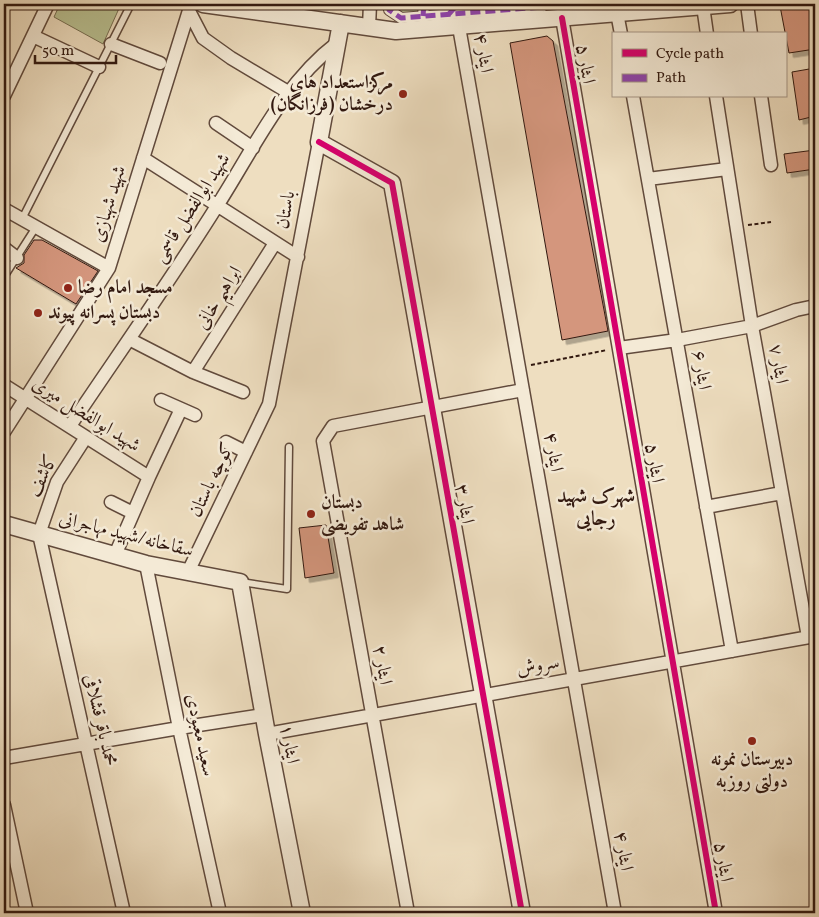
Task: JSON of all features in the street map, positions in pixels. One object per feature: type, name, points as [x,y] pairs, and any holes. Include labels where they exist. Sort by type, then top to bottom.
[{"type":"street","points":[[4,96],[48,4]]},
{"type":"street","points":[[369,27],[370,4]]},
{"type":"street","points":[[389,4],[389,10],[401,18],[542,7]]},
{"type":"street","points":[[423,16],[424,4]]},
{"type":"street","points":[[448,15],[458,4]]},
{"type":"street","points":[[288,92],[231,58],[203,38],[194,6],[261,8],[396,32],[730,4]]},
{"type":"street","points":[[747,4],[751,32]]},
{"type":"street","name":"شهید شهبازی","points":[[4,432],[108,268],[194,6]]},
{"type":"street","points":[[703,6],[707,32]]},
{"type":"street","points":[[617,13],[621,32]]},
{"type":"street","name":"ایثار ۵","points":[[562,18],[716,913]]},
{"type":"street","name":"باستان","points":[[269,404],[341,23]]},
{"type":"street","name":"ایثار ۴","points":[[459,27],[615,913]]},
{"type":"street","points":[[33,36],[99,67]]},
{"type":"street","name":"شهید ابوالفضل قاسمی","points":[[70,426],[218,206],[288,92],[322,55],[337,43]]},
{"type":"street","points":[[110,44],[160,63]]},
{"type":"street","name":"ایثار ۶","points":[[632,98],[732,651]]},
{"type":"street","name":"ایثار ۷","points":[[716,98],[752,326],[782,493],[812,637]]},
{"type":"street","points":[[761,98],[771,165]]},
{"type":"street","points":[[216,123],[253,148]]},
{"type":"street","name":"ایثار ۳","points":[[319,142],[392,183],[522,913]]},
{"type":"street","points":[[143,158],[298,257]]},
{"type":"street","points":[[648,179],[727,169]]},
{"type":"street","points":[[4,209],[108,268]]},
{"type":"street","name":"ابراهیم خانی","points":[[193,372],[275,243]]},
{"type":"street","points":[[4,248],[17,258]]},
{"type":"street","points":[[619,348],[677,340],[752,326],[796,310],[815,306]]},
{"type":"street","points":[[129,339],[193,372],[243,392]]},
{"type":"street","name":"شهید ابوالفضل میری","points":[[4,385],[149,477]]},
{"type":"street","points":[[432,407],[523,390]]},
{"type":"street","points":[[160,400],[195,415]]},
{"type":"street","name":"کوچه باستان","points":[[188,572],[269,404]]},
{"type":"street","name":"ایثار ۲","points":[[408,913],[323,441],[332,426],[432,407]]},
{"type":"street","points":[[115,555],[180,409]]},
{"type":"street","name":"کاشف","points":[[39,534],[57,482],[86,437]]},
{"type":"street","points":[[226,442],[246,452]]},
{"type":"street","points":[[706,508],[782,493]]},
{"type":"street","points":[[112,502],[133,513]]},
{"type":"street","name":"سقاخانه/شهید مهاجرانی","points":[[4,524],[146,564],[240,582]]},
{"type":"street","name":"محمد باقر قشلاقی","points":[[39,534],[124,913]]},
{"type":"street","name":"سعید معبودی","points":[[146,564],[179,728],[220,913]]},
{"type":"street","name":"ایثار ۱","points":[[240,582],[266,734],[302,913]]},
{"type":"street","name":"سروش","points":[[266,734],[812,637]]},
{"type":"street","points":[[4,758],[263,715]]},
{"type":"street","points":[[4,805],[27,913]]},
{"type":"lane","points":[[22,220],[131,4]]},
{"type":"lane","points":[[4,277],[36,227]]},
{"type":"lane","points":[[240,582],[287,589],[288,447]]},
{"type":"path","points":[[736,227],[771,222]]},
{"type":"path","points":[[519,367],[619,348]]},
{"type":"green space","points":[[60,4],[121,4],[103,44],[54,17]]},
{"type":"green space","points":[[385,4],[573,4],[395,20],[385,13]]},
{"type":"building","points":[[811,4],[815,28],[815,49],[789,53],[780,6]]},
{"type":"building","points":[[547,36],[553,41],[608,331],[562,340],[510,43]]},
{"type":"building","points":[[815,68],[815,116],[799,120],[792,72]]},
{"type":"building","points":[[815,150],[815,169],[787,173],[784,154]]},
{"type":"building","name":"مسجد امام رضا","points":[[34,240],[42,240],[98,271],[76,304],[16,268],[24,263],[24,255]]},
{"type":"building","points":[[326,525],[334,573],[305,578],[299,528]]},
{"type":"marked path","points":[[389,4],[389,10],[401,18],[542,7]]},
{"type":"marked path","points":[[423,16],[424,4]]},
{"type":"marked path","points":[[448,15],[458,4]]},
{"type":"cycle path","points":[[562,18],[716,913]]},
{"type":"cycle path","points":[[319,142],[392,183],[522,913]]},
{"type":"place","name":"مرکزاستعداد های درخشان (فرزانگان)","points":[[403,94]]},
{"type":"place","name":"مسجد امام رضا","points":[[68,288]]},
{"type":"place","name":"دبستان پسرانه پیوند","points":[[38,313]]},
{"type":"place","name":"دبستان شاهد تفویضی","points":[[311,514]]},
{"type":"place","name":"دبیرستان نمونه دولتی روزبه","points":[[752,741]]},
{"type":"district","name":"شهرک شهید رجایی","points":[[596,508]]}]
